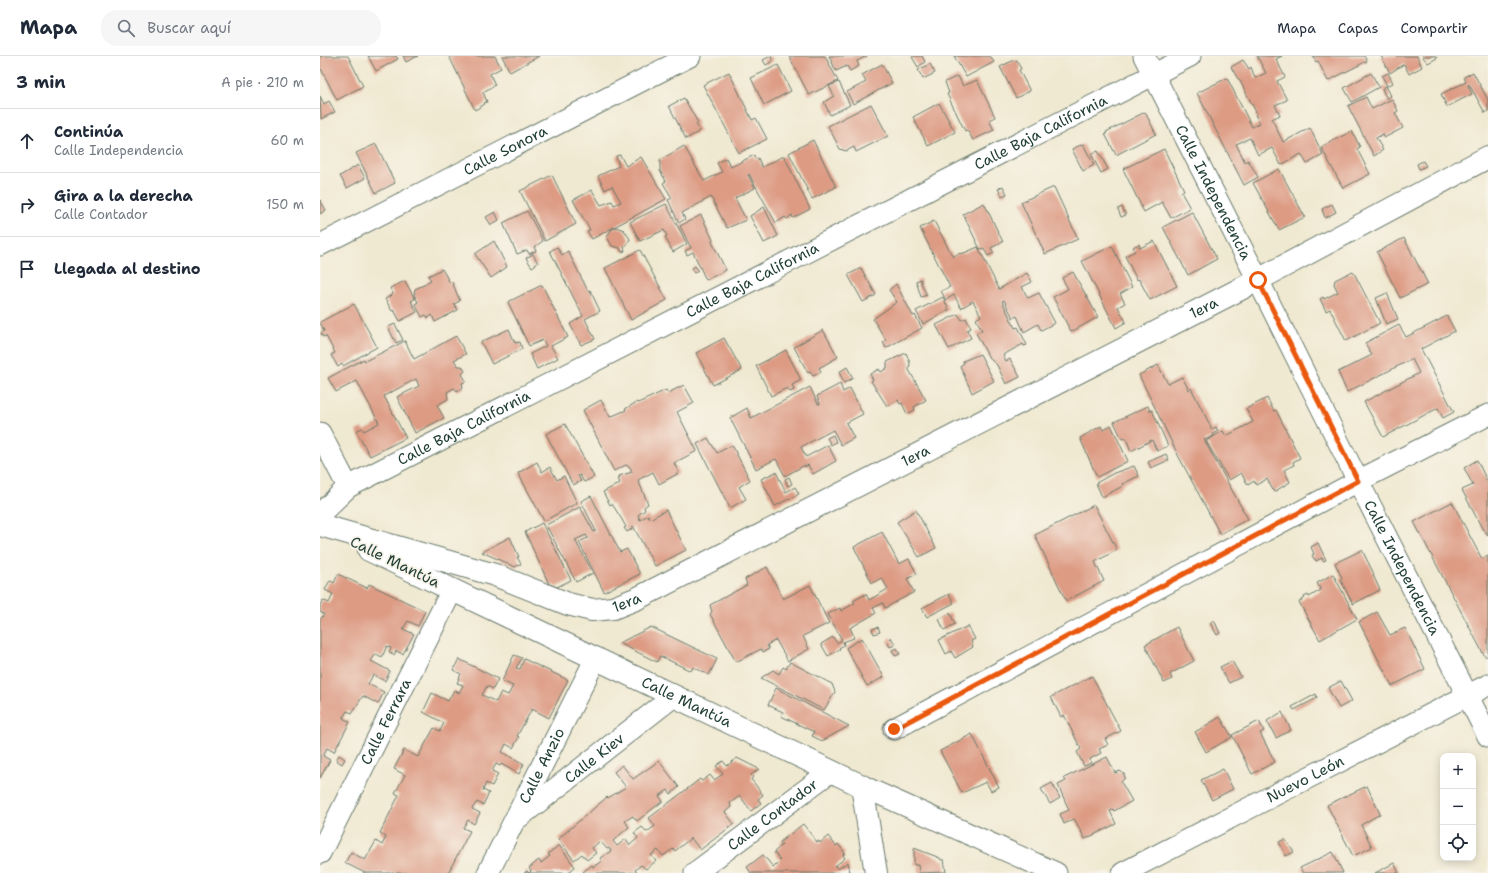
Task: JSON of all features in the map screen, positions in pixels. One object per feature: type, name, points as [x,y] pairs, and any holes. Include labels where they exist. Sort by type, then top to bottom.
[{"type":"street","name":"Calle Sonora","points":[[320,244],[690,56]]},
{"type":"street","name":"Calle Independencia","points":[[1144,56],[1488,736]]},
{"type":"street","name":"Calle Baja California","points":[[320,514],[348,487],[1190,56]]},
{"type":"street","name":"1era","points":[[320,526],[495,575],[568,604],[592,610],[613,608],[653,591],[1258,280],[1488,157]]},
{"type":"street","points":[[894,729],[1358,481],[1488,415]]},
{"type":"street","points":[[320,433],[348,487]]},
{"type":"street","name":"Calle Mantúa","points":[[320,526],[862,786],[1056,873]]},
{"type":"street","name":"Calle Ferrara","points":[[320,853],[452,590]]},
{"type":"street","name":"Calle Anzio","points":[[488,873],[596,658]]},
{"type":"street","name":"Nuevo León","points":[[1123,873],[1488,685]]},
{"type":"street","name":"Calle Kiev","points":[[515,820],[674,696]]},
{"type":"street","name":"Calle Contador","points":[[695,873],[831,771]]},
{"type":"street","points":[[862,786],[876,873]]},
{"type":"building","points":[[320,56],[348,56],[363,86],[337,100],[321,69],[320,70]]},
{"type":"building","points":[[368,56],[396,56],[398,59],[376,71]]},
{"type":"building","points":[[403,56],[418,56],[406,62]]},
{"type":"building","points":[[449,56],[495,56],[501,68],[490,74],[495,85],[483,92],[487,102],[484,103],[485,104],[475,110]]},
{"type":"building","points":[[502,56],[539,56],[510,72]]},
{"type":"building","points":[[771,56],[773,61],[766,65],[763,60]]},
{"type":"building","points":[[789,56],[825,56],[838,81],[809,95]]},
{"type":"building","points":[[829,56],[867,56],[857,61],[859,66],[850,71],[847,66],[836,71]]},
{"type":"building","points":[[922,56],[925,62],[918,67],[912,57]]},
{"type":"building","points":[[954,56],[990,56],[994,62],[966,77]]},
{"type":"building","points":[[1257,56],[1282,56],[1276,59],[1285,77],[1277,81],[1287,100],[1275,105],[1280,115],[1272,119],[1283,142],[1310,128],[1323,155],[1307,164],[1301,154],[1281,165],[1272,148],[1258,155],[1250,138],[1236,144],[1245,162],[1248,160],[1258,177],[1244,185],[1197,93],[1227,78],[1252,127],[1260,123],[1239,79],[1231,67],[1243,60],[1249,69],[1251,67],[1255,78],[1266,73]]},
{"type":"building","points":[[1313,56],[1364,56],[1367,61],[1328,81],[1318,61],[1316,62]]},
{"type":"building","points":[[1381,56],[1417,56],[1422,67],[1409,74],[1404,64],[1390,73]]},
{"type":"building","points":[[1422,56],[1436,56],[1437,58],[1428,63]]},
{"type":"building","points":[[1017,60],[1021,69],[1019,70],[1030,91],[1016,98],[1000,67]]},
{"type":"building","points":[[882,64],[892,83],[853,104],[847,92],[866,82],[862,75]]},
{"type":"building","points":[[930,64],[935,73],[923,79],[918,70]]},
{"type":"building","points":[[778,65],[791,91],[764,105],[751,78]]},
{"type":"building","points":[[729,72],[752,120],[756,118],[767,139],[739,153],[703,85]]},
{"type":"building","points":[[1473,72],[1488,100],[1488,111],[1485,113],[1469,84],[1468,85],[1472,94],[1447,107],[1441,94],[1466,82],[1464,77]]},
{"type":"building","points":[[1371,73],[1379,87],[1352,102],[1344,88]]},
{"type":"building","points":[[1388,73],[1393,83],[1387,86],[1382,76]]},
{"type":"building","points":[[958,76],[963,86],[977,80],[995,117],[989,120],[994,130],[973,140],[967,130],[965,131],[947,94],[949,93],[945,82]]},
{"type":"building","points":[[839,82],[850,105],[830,115],[824,102],[834,96],[829,86]]},
{"type":"building","points":[[1386,86],[1391,96],[1387,99],[1382,89]]},
{"type":"building","points":[[320,96],[324,104],[329,101],[335,112],[321,119]]},
{"type":"building","points":[[1366,97],[1372,109],[1392,99],[1398,111],[1395,113],[1403,128],[1384,138],[1383,134],[1376,138],[1383,150],[1374,156],[1348,106]]},
{"type":"building","points":[[684,98],[698,123],[696,124],[700,131],[686,139],[669,106]]},
{"type":"building","points":[[939,103],[955,132],[928,146],[913,117]]},
{"type":"building","points":[[871,104],[888,136],[856,152],[854,147],[846,151],[840,149],[828,126]]},
{"type":"building","points":[[1145,112],[1156,134],[1116,155],[1105,134],[1107,133],[1106,132]]},
{"type":"building","points":[[1352,131],[1360,147],[1357,149],[1370,174],[1343,188],[1321,147]]},
{"type":"building","points":[[813,140],[836,187],[812,199],[789,153]]},
{"type":"building","points":[[376,144],[395,183],[376,193],[356,153]]},
{"type":"building","points":[[1083,144],[1094,165],[1083,171],[1072,149]]},
{"type":"building","points":[[684,146],[704,181],[722,172],[717,163],[726,158],[731,167],[754,155],[755,159],[758,158],[762,167],[784,156],[810,209],[793,218],[792,215],[787,219],[785,217],[776,223],[749,174],[748,175],[755,188],[735,198],[746,220],[727,228],[711,197],[682,213],[685,219],[679,223],[668,200],[672,198],[663,183],[666,181],[660,171],[660,160]]},
{"type":"building","points":[[1164,149],[1184,190],[1181,192],[1190,208],[1171,218],[1162,202],[1144,212],[1123,169]]},
{"type":"building","points":[[1098,151],[1108,169],[1101,173],[1091,154]]},
{"type":"building","points":[[620,155],[626,166],[641,157],[666,199],[592,239],[587,231],[590,230],[573,200],[592,190],[601,205],[612,201],[614,205],[621,202],[612,186],[605,190],[598,176],[619,166],[616,156]]},
{"type":"building","points":[[1423,161],[1426,166],[1419,169],[1417,164]]},
{"type":"building","points":[[358,165],[365,178],[347,188],[340,176]]},
{"type":"building","points":[[1279,169],[1305,217],[1279,230],[1253,183]]},
{"type":"building","points":[[552,175],[576,224],[545,241],[520,191]]},
{"type":"building","points":[[1003,186],[1007,194],[1002,196],[998,189]]},
{"type":"building","points":[[1054,187],[1078,239],[1045,254],[1021,202]]},
{"type":"building","points":[[320,200],[326,210],[320,214]]},
{"type":"building","points":[[984,203],[1003,242],[991,248],[994,253],[988,256],[983,248],[980,249],[963,214]]},
{"type":"building","points":[[666,204],[687,244],[673,252],[665,237],[667,236],[664,230],[640,241],[630,222]]},
{"type":"building","points":[[1332,204],[1336,212],[1325,218],[1322,209]]},
{"type":"building","points":[[764,207],[778,236],[764,243],[750,216]]},
{"type":"building","points":[[1122,207],[1126,215],[1121,217],[1118,209]]},
{"type":"building","points":[[527,211],[543,241],[534,247],[536,251],[529,254],[527,250],[517,254],[503,223]]},
{"type":"building","points":[[495,212],[499,220],[491,225],[486,217]]},
{"type":"building","points":[[1192,212],[1217,259],[1188,275],[1163,227]]},
{"type":"building","points":[[701,215],[726,270],[706,280],[693,252],[687,255],[685,251],[691,248],[680,226]]},
{"type":"building","points":[[934,221],[953,257],[957,254],[964,253],[978,247],[999,289],[1027,273],[1032,282],[1022,287],[1028,298],[1039,293],[1055,323],[1041,330],[1038,324],[1024,332],[1017,316],[1013,318],[1004,300],[1002,301],[1015,328],[1018,327],[1027,345],[1024,346],[1023,344],[1003,355],[1006,361],[1010,359],[1020,377],[1006,384],[997,365],[989,358],[976,333],[982,330],[976,319],[981,316],[973,301],[961,308],[954,295],[946,300],[941,291],[950,287],[920,228]]},
{"type":"building","points":[[616,227],[624,230],[630,239],[627,245],[624,246],[625,251],[622,252],[620,248],[612,246],[607,237],[611,230]]},
{"type":"building","points":[[1404,238],[1428,284],[1400,298],[1377,252]]},
{"type":"building","points":[[494,241],[507,267],[491,278],[475,254]]},
{"type":"building","points":[[1154,241],[1177,286],[1150,300],[1139,279],[1137,280],[1125,256],[1135,251],[1133,247],[1139,244],[1140,248]]},
{"type":"building","points":[[1112,246],[1132,287],[1120,294],[1125,303],[1118,307],[1126,322],[1116,328],[1082,261]]},
{"type":"building","points":[[557,247],[562,255],[568,251],[600,311],[585,319],[595,339],[581,345],[570,324],[583,316],[550,251]]},
{"type":"building","points":[[640,250],[667,300],[631,320],[605,268]]},
{"type":"building","points":[[533,254],[538,263],[532,267],[526,258]]},
{"type":"building","points":[[695,266],[698,270],[694,273],[691,269]]},
{"type":"building","points":[[861,268],[876,295],[863,302],[848,275]]},
{"type":"building","points":[[442,269],[450,283],[452,282],[460,301],[454,304],[458,310],[435,322],[432,315],[428,318],[426,315],[422,317],[415,304],[418,302],[414,295],[415,289],[431,280],[428,276]]},
{"type":"building","points":[[1073,272],[1098,317],[1071,332],[1053,297],[1068,289],[1062,278]]},
{"type":"building","points":[[1351,272],[1354,273],[1380,323],[1346,341],[1330,309],[1326,311],[1320,299],[1323,297],[1324,299],[1338,292],[1334,284],[1335,280]]},
{"type":"building","points":[[921,279],[921,283],[927,295],[921,297],[916,281]]},
{"type":"building","points":[[405,281],[415,299],[411,301],[417,312],[400,321],[394,310],[392,311],[385,299],[393,294],[390,288]]},
{"type":"building","points":[[896,284],[913,316],[915,315],[922,328],[886,348],[883,342],[886,340],[873,319],[897,302],[889,290]]},
{"type":"building","points":[[542,285],[568,337],[551,346],[558,358],[537,369],[530,354],[546,346],[543,340],[529,346],[508,302]]},
{"type":"building","points":[[1387,293],[1398,319],[1386,324],[1376,298]]},
{"type":"building","points":[[943,297],[949,310],[923,324],[916,311]]},
{"type":"building","points":[[354,304],[377,347],[343,366],[342,364],[338,367],[331,355],[335,353],[326,336],[323,337],[321,333],[324,331],[320,322]]},
{"type":"building","points":[[958,314],[962,320],[966,318],[971,328],[967,330],[971,338],[949,349],[936,325]]},
{"type":"building","points":[[1447,316],[1455,331],[1421,349],[1454,412],[1443,418],[1438,408],[1383,437],[1364,402],[1419,373],[1412,359],[1347,392],[1338,372],[1372,355],[1365,343],[1399,325],[1406,337]]},
{"type":"building","points":[[395,324],[403,340],[396,343],[388,327]]},
{"type":"building","points":[[509,329],[515,343],[520,342],[522,349],[492,364],[481,342]]},
{"type":"building","points":[[823,330],[838,357],[819,368],[821,372],[813,376],[810,372],[808,373],[794,347]]},
{"type":"building","points":[[456,336],[466,354],[454,360],[458,366],[462,366],[465,371],[462,374],[466,381],[462,383],[463,388],[457,391],[454,388],[447,392],[448,399],[437,405],[444,418],[415,433],[397,397],[419,386],[416,379],[384,396],[406,438],[370,456],[356,431],[362,428],[364,431],[379,423],[357,381],[336,392],[328,378],[364,359],[365,361],[405,341],[414,359]]},
{"type":"building","points":[[724,338],[742,370],[713,385],[696,353]]},
{"type":"building","points":[[786,350],[801,380],[792,385],[794,390],[790,392],[787,388],[771,396],[756,366]]},
{"type":"building","points":[[906,353],[910,363],[909,370],[926,400],[914,407],[915,410],[907,414],[902,403],[900,404],[898,400],[887,406],[871,381],[873,380],[870,374],[879,369],[881,372],[887,368],[887,362]]},
{"type":"building","points":[[980,354],[994,381],[972,393],[960,366],[964,363],[963,361]]},
{"type":"building","points":[[1158,365],[1168,384],[1182,377],[1189,390],[1191,388],[1211,427],[1211,430],[1216,427],[1218,431],[1213,434],[1214,436],[1204,440],[1248,519],[1220,534],[1179,457],[1139,375]]},
{"type":"building","points":[[847,367],[853,378],[844,383],[839,372]]},
{"type":"building","points":[[840,384],[843,392],[850,388],[863,414],[846,423],[854,438],[841,445],[833,430],[801,447],[806,457],[828,445],[836,461],[813,474],[808,465],[805,467],[805,465],[785,476],[776,459],[756,469],[730,418],[747,408],[751,418],[810,387],[818,404],[820,404],[817,396]]},
{"type":"building","points":[[684,385],[694,403],[677,412],[697,451],[674,463],[679,473],[659,484],[653,472],[638,480],[648,504],[644,507],[645,510],[638,515],[640,520],[648,515],[650,519],[666,510],[686,550],[655,566],[633,526],[631,528],[632,529],[627,532],[621,518],[612,504],[610,505],[603,492],[620,483],[618,479],[620,478],[619,476],[632,472],[630,467],[626,465],[614,471],[583,410],[601,400],[610,417],[626,410],[625,409],[637,402],[638,403],[666,390],[668,393]]},
{"type":"building","points":[[1267,398],[1274,411],[1276,410],[1300,458],[1293,462],[1294,465],[1284,470],[1290,482],[1274,492],[1267,479],[1256,485],[1254,481],[1248,485],[1241,473],[1229,480],[1206,441],[1223,431],[1226,436],[1253,422],[1246,409]]},
{"type":"building","points":[[1148,406],[1150,411],[1152,410],[1168,446],[1157,451],[1152,440],[1131,451],[1126,438],[1122,439],[1114,422]]},
{"type":"building","points":[[565,424],[594,477],[584,482],[580,475],[578,476],[581,481],[573,485],[546,434]]},
{"type":"building","points":[[1111,425],[1128,461],[1097,477],[1080,438],[1101,426],[1103,430]]},
{"type":"building","points":[[833,435],[836,442],[831,445],[827,438]]},
{"type":"building","points":[[708,438],[717,453],[732,445],[750,480],[739,487],[746,499],[730,508],[697,444]]},
{"type":"building","points":[[1166,454],[1169,460],[1151,468],[1148,462]]},
{"type":"building","points":[[1477,460],[1488,483],[1488,536],[1484,529],[1483,530],[1462,490],[1473,485],[1464,468]]},
{"type":"building","points":[[537,462],[542,472],[550,467],[557,480],[564,476],[577,503],[544,521],[518,473]]},
{"type":"building","points":[[1134,466],[1139,476],[1122,484],[1123,486],[1102,497],[1096,483],[1114,473]]},
{"type":"building","points":[[776,472],[786,492],[795,487],[799,494],[775,506],[761,479]]},
{"type":"building","points":[[789,477],[792,484],[788,486],[785,479]]},
{"type":"building","points":[[591,496],[620,552],[627,549],[640,574],[604,592],[579,542],[588,538],[586,535],[575,540],[593,573],[576,582],[546,525],[580,507],[594,532],[596,531],[581,501]]},
{"type":"building","points":[[1452,502],[1482,559],[1488,556],[1488,655],[1485,657],[1414,522]]},
{"type":"building","points":[[1094,505],[1117,550],[1095,562],[1104,581],[1066,601],[1035,535]]},
{"type":"building","points":[[916,510],[936,548],[919,557],[897,522]]},
{"type":"building","points":[[542,523],[571,580],[557,587],[549,584],[525,532]]},
{"type":"building","points":[[882,532],[899,564],[909,559],[917,574],[907,579],[914,592],[885,608],[883,603],[873,608],[876,613],[850,628],[854,638],[843,642],[844,645],[839,648],[840,649],[828,656],[821,644],[833,637],[837,643],[842,640],[828,614],[840,608],[841,611],[855,603],[853,601],[866,594],[869,600],[888,589],[882,578],[872,583],[854,547]]},
{"type":"building","points":[[510,537],[521,564],[515,567],[482,552]]},
{"type":"building","points":[[1318,543],[1326,560],[1323,561],[1322,558],[1316,561],[1312,555],[1314,554],[1311,547]]},
{"type":"building","points":[[1362,550],[1380,590],[1353,604],[1340,579],[1342,578],[1335,563]]},
{"type":"building","points":[[767,567],[783,599],[810,585],[829,623],[803,636],[809,649],[788,661],[776,640],[767,645],[769,649],[763,652],[761,649],[736,662],[710,614],[712,612],[710,605],[747,585],[745,579]]},
{"type":"building","points":[[338,574],[367,588],[369,584],[425,611],[418,626],[408,621],[403,629],[414,634],[403,654],[396,651],[394,655],[389,652],[391,648],[387,646],[382,657],[376,654],[371,661],[390,671],[385,681],[373,675],[368,684],[384,692],[378,704],[363,696],[352,713],[347,711],[343,718],[350,722],[334,752],[327,748],[323,756],[330,760],[320,778],[320,620],[324,614],[320,612],[320,605],[323,600],[329,603],[333,594],[325,590],[329,582],[331,581],[334,583]]},
{"type":"building","points":[[1333,574],[1357,619],[1320,640],[1299,602],[1305,598],[1304,597],[1308,595],[1309,597],[1321,590],[1317,583]]},
{"type":"building","points":[[949,594],[954,603],[927,617],[922,608]]},
{"type":"building","points":[[1377,612],[1390,635],[1405,628],[1425,669],[1392,686],[1359,622]]},
{"type":"building","points":[[950,613],[955,624],[944,630],[939,619]]},
{"type":"building","points":[[1214,620],[1220,633],[1217,635],[1210,623]]},
{"type":"building","points":[[968,626],[975,639],[971,641],[973,647],[955,658],[951,651],[946,654],[939,640]]},
{"type":"building","points":[[651,627],[717,659],[709,675],[693,667],[691,671],[660,656],[657,662],[619,643]]},
{"type":"building","points":[[878,627],[880,632],[874,634],[872,629]]},
{"type":"building","points":[[1177,627],[1194,661],[1170,674],[1172,679],[1164,683],[1145,645]]},
{"type":"building","points":[[891,637],[895,645],[890,647],[887,641]]},
{"type":"building","points":[[862,638],[884,677],[867,686],[846,648]]},
{"type":"building","points":[[897,648],[900,654],[895,656],[892,650]]},
{"type":"building","points":[[514,655],[522,658],[516,668],[520,669],[524,659],[568,680],[549,718],[532,709],[517,736],[519,737],[513,748],[506,744],[502,752],[524,764],[519,774],[501,764],[500,766],[496,764],[492,771],[498,774],[492,786],[486,783],[483,790],[489,793],[483,805],[477,802],[472,809],[480,813],[474,824],[468,820],[463,828],[470,831],[448,873],[365,873],[345,863],[351,852],[365,860],[376,841],[382,845],[386,837],[380,833],[399,795],[395,793],[405,775],[394,769],[404,750],[418,757],[434,728],[440,731],[444,723],[423,712],[432,693],[448,701],[454,690],[459,693],[463,685],[457,683],[461,674],[453,670],[459,659],[498,679],[493,689],[487,686],[482,695],[496,702],[501,692],[508,695],[513,686],[502,681]]},
{"type":"building","points":[[1232,661],[1241,677],[1229,683],[1220,667]]},
{"type":"building","points":[[790,662],[832,684],[835,692],[824,710],[761,678],[773,670],[779,674],[783,667],[786,669]]},
{"type":"building","points":[[1092,676],[1121,731],[1105,739],[1108,745],[1099,749],[1101,753],[1090,759],[1091,763],[1084,766],[1077,752],[1081,749],[1064,715],[1061,717],[1051,697]]},
{"type":"building","points":[[1341,681],[1352,701],[1339,708],[1328,688]]},
{"type":"building","points":[[776,688],[849,726],[822,741],[812,736],[814,732],[781,716],[783,712],[768,705]]},
{"type":"building","points":[[1316,694],[1317,698],[1294,710],[1292,707]]},
{"type":"building","points":[[1282,712],[1291,730],[1276,738],[1267,721]]},
{"type":"building","points":[[1220,717],[1232,737],[1206,752],[1195,732]]},
{"type":"building","points":[[1259,721],[1264,731],[1260,733],[1275,762],[1252,774],[1232,735]]},
{"type":"building","points":[[972,734],[999,787],[991,791],[986,782],[962,793],[940,751]]},
{"type":"building","points":[[339,755],[345,759],[342,764],[336,760]]},
{"type":"building","points":[[1107,757],[1115,773],[1120,771],[1124,774],[1125,778],[1121,782],[1132,801],[1114,811],[1113,809],[1110,811],[1116,824],[1085,839],[1074,819],[1064,824],[1060,814],[1069,810],[1058,785],[1066,781],[1064,778]]},
{"type":"building","points":[[737,758],[759,769],[751,775],[753,777],[751,779],[763,795],[758,799],[761,803],[751,811],[740,796],[730,803],[731,807],[725,812],[734,824],[700,850],[691,838],[675,851],[673,849],[663,856],[658,850],[651,855],[656,861],[646,869],[641,865],[635,870],[637,873],[584,873],[583,872],[592,865],[593,867],[602,861],[600,858],[611,851],[609,848],[607,849],[600,841],[592,848],[596,853],[587,860],[582,854],[574,860],[558,839],[607,797],[608,798],[626,787],[614,772],[622,765],[633,779],[659,761],[679,787],[671,794],[668,790],[659,796],[663,801],[637,821],[633,816],[625,821],[629,827],[613,841],[617,846],[626,839],[630,845],[638,838],[634,833],[642,827],[647,832],[655,826],[649,818],[700,779],[702,781],[710,775],[714,780],[723,774],[716,766],[723,761],[727,766]]},
{"type":"building","points":[[1223,769],[1233,789],[1212,800],[1201,780]]},
{"type":"building","points":[[1052,783],[1060,798],[1050,804],[1041,789]]},
{"type":"building","points":[[1367,786],[1380,814],[1361,825],[1372,847],[1353,856],[1327,805]]},
{"type":"building","points":[[803,824],[817,842],[819,841],[820,843],[828,836],[836,846],[838,844],[845,853],[843,855],[845,858],[835,866],[838,869],[848,862],[850,873],[751,873],[747,867],[763,855],[773,867],[780,860],[774,852],[782,845],[780,842]]},
{"type":"building","points":[[1285,839],[1294,852],[1286,856],[1279,842]]},
{"type":"building","points":[[559,845],[575,867],[570,871],[571,873],[529,873],[531,871],[529,868],[539,860],[541,863],[550,856],[548,854]]},
{"type":"building","points":[[914,848],[944,860],[946,872],[919,873],[918,865],[914,865]]},
{"type":"building","points":[[1333,852],[1343,873],[1303,873],[1300,868]]},
{"type":"building","points":[[1394,863],[1399,873],[1375,873]]},
{"type":"route","points":[[894,729],[1358,481],[1258,280]]}]
